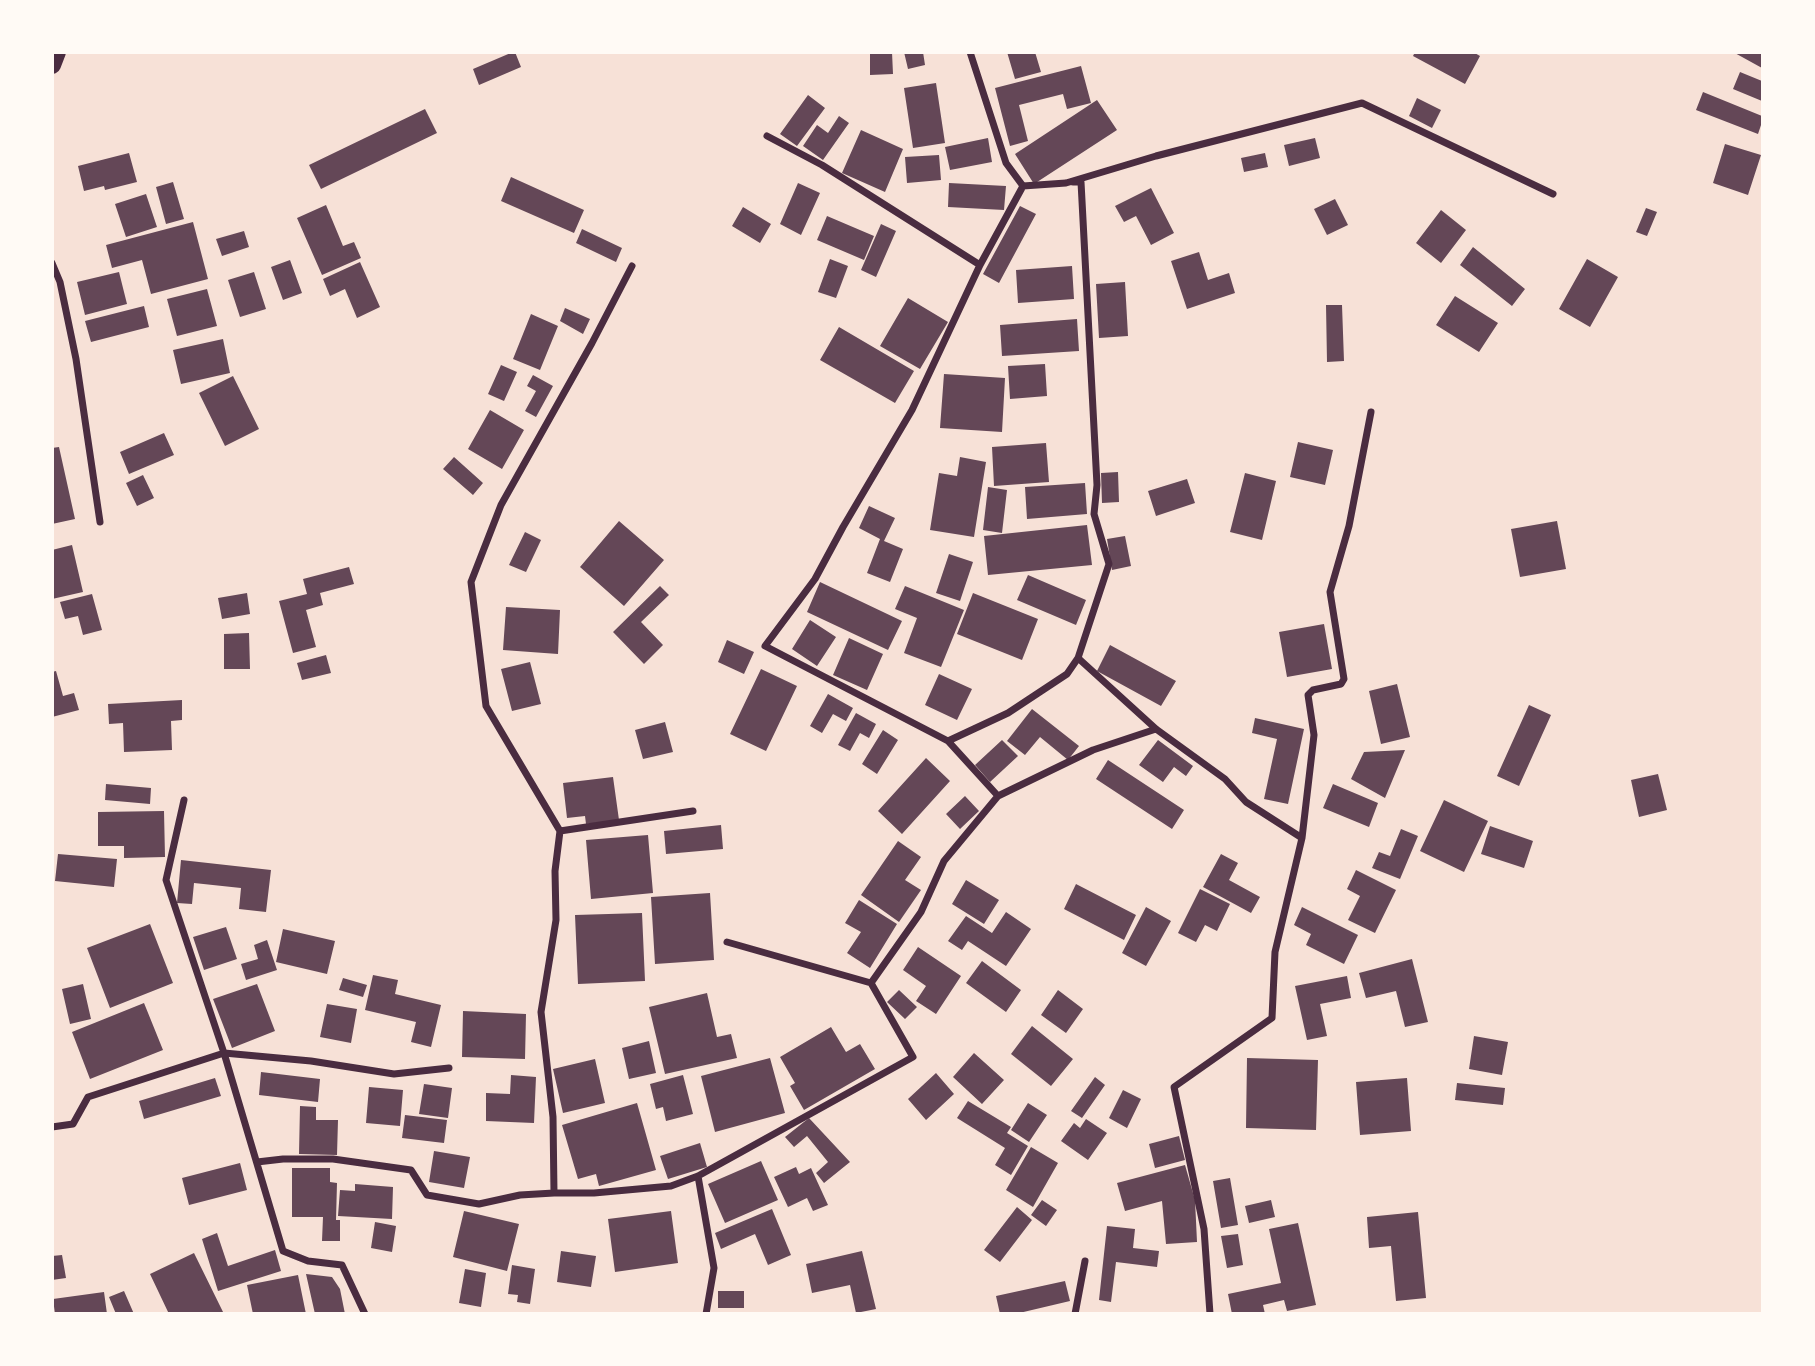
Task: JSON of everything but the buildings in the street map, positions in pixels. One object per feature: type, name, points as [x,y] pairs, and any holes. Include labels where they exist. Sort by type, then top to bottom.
[{"type":"main road","points":[[52,65],[57,52]]},
{"type":"street","points":[[970,52],[1006,163],[1023,186]]},
{"type":"street","points":[[1066,183],[1156,156],[1362,103],[1553,194]]},
{"type":"street","points":[[767,136],[822,165],[980,265]]},
{"type":"street","points":[[948,741],[1008,713],[1067,674],[1078,658],[1109,564],[1094,514],[1097,485],[1081,182],[1023,186]]},
{"type":"street","points":[[998,796],[948,741],[765,646],[815,579],[912,410],[980,265],[1023,186]]},
{"type":"street","points":[[52,263],[60,282],[76,359],[100,522]]},
{"type":"street","points":[[554,1193],[553,1117],[541,1012],[556,920],[555,871],[560,831],[486,706],[471,582],[501,505],[592,343],[632,265]]},
{"type":"street","points":[[1210,1314],[1204,1229],[1174,1087],[1272,1018],[1275,952],[1302,838],[1314,734],[1308,695],[1313,690],[1341,684],[1344,679],[1331,592],[1349,526],[1371,412]]},
{"type":"street","points":[[1078,658],[1156,729],[1224,779],[1245,802],[1302,838]]},
{"type":"street","points":[[871,982],[921,912],[944,862],[998,796],[1094,750],[1156,729]]},
{"type":"street","points":[[184,800],[166,880],[224,1053],[283,1251],[308,1261],[342,1265],[365,1314]]},
{"type":"street","points":[[560,831],[693,811]]},
{"type":"street","points":[[257,1162],[333,1159],[411,1170],[427,1195],[479,1204],[520,1195],[594,1193],[671,1186],[698,1177],[913,1058],[871,982],[727,942]]},
{"type":"street","points":[[52,1127],[73,1124],[88,1097],[224,1053],[311,1061],[394,1074],[449,1068]]},
{"type":"street","points":[[698,1177],[714,1268],[706,1314]]},
{"type":"street","points":[[1075,1314],[1085,1261]]}]
